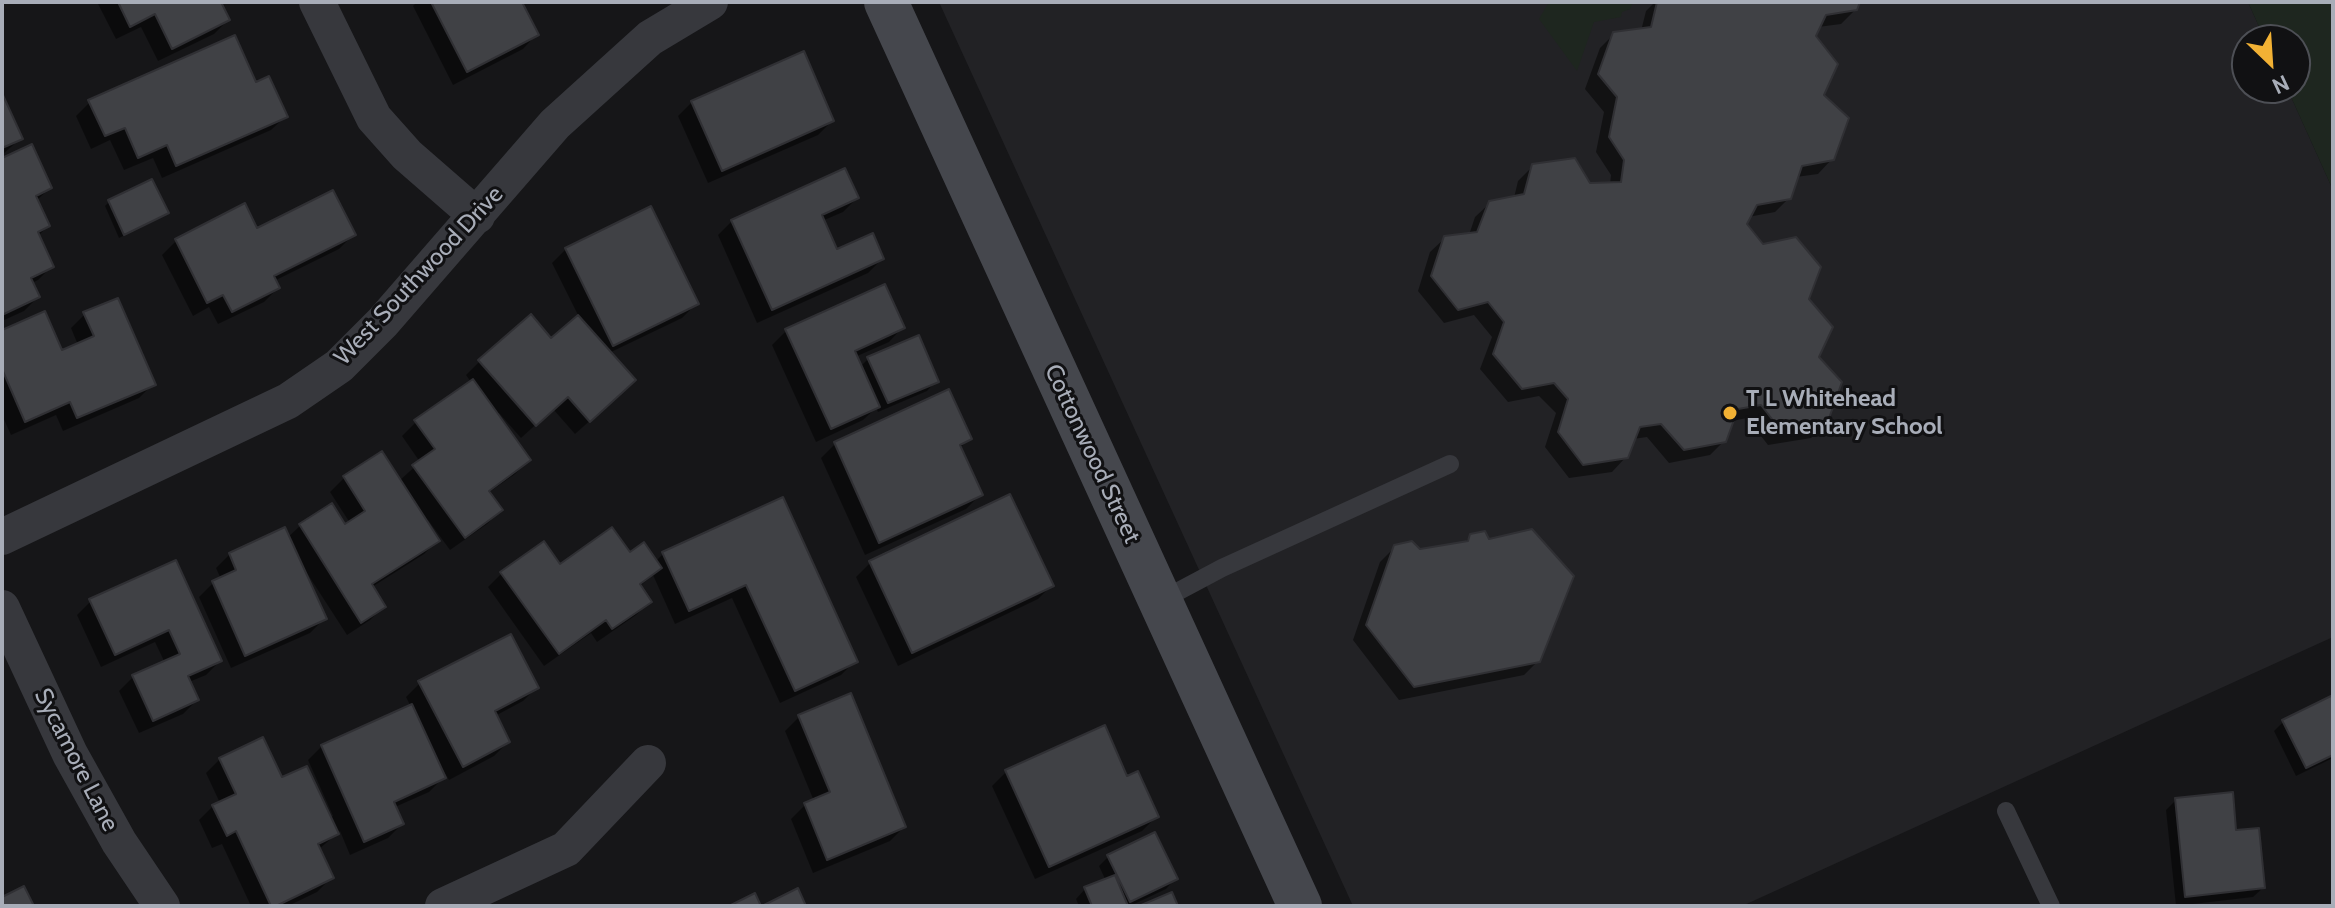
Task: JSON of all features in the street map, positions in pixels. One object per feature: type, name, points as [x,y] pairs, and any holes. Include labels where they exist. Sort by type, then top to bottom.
[{"type":"street","points":[[317,2],[374,118],[407,155],[477,216]]},
{"type":"street","name":"West Southwood Drive","points":[[2,537],[288,401],[339,366],[383,322],[566,114],[650,38],[710,2]]},
{"type":"street","name":"Cottonwood Street","points":[[886,2],[1300,906]]},
{"type":"street","name":"Sycamore Lane","points":[[2,608],[70,754],[119,842],[162,906]]},
{"type":"street","points":[[443,906],[566,849],[648,763]]},
{"type":"lane","points":[[1160,601],[1222,568],[1450,464]]},
{"type":"lane","points":[[2006,811],[2051,906]]},
{"type":"shaded area","name":"T L Whitehead Elementary School","points":[[939,2],[2248,2],[2258,24],[2231,24],[2231,104],[2294,104],[2333,190],[2333,637],[1742,906],[1353,906]]},
{"type":"shaded area","points":[[1549,2],[1633,2],[1621,17],[1594,22],[1577,71],[1539,19]]},
{"type":"shaded area","points":[[2248,2],[2333,2],[2333,190],[2294,104],[2311,104],[2311,24],[2258,24]]},
{"type":"building","points":[[118,2],[221,2],[230,20],[172,49],[155,14],[130,27]]},
{"type":"building","points":[[431,2],[522,2],[539,35],[467,72]]},
{"type":"building","points":[[1657,2],[1860,2],[1857,10],[1826,15],[1816,36],[1838,64],[1824,95],[1849,118],[1834,160],[1802,166],[1791,199],[1757,205],[1747,224],[1763,244],[1796,237],[1821,267],[1809,299],[1833,327],[1819,357],[1842,382],[1827,424],[1782,432],[1761,405],[1738,409],[1726,442],[1684,450],[1661,424],[1640,427],[1628,458],[1583,465],[1558,432],[1568,399],[1554,383],[1522,389],[1493,354],[1504,322],[1488,302],[1458,310],[1431,276],[1444,236],[1477,232],[1489,201],[1524,194],[1532,164],[1575,158],[1590,183],[1621,182],[1624,160],[1609,137],[1617,97],[1598,74],[1613,32],[1651,27]]},
{"type":"building","points":[[235,35],[256,82],[269,76],[288,117],[176,166],[167,145],[138,158],[125,128],[105,136],[88,100]]},
{"type":"building","points":[[804,51],[834,121],[722,171],[691,101]]},
{"type":"building","points":[[2,93],[23,139],[2,148]]},
{"type":"building","points":[[32,144],[52,188],[36,196],[50,226],[38,232],[54,267],[31,278],[40,297],[2,315],[2,158]]},
{"type":"building","points":[[845,168],[859,198],[822,215],[837,249],[873,233],[884,259],[772,310],[731,220]]},
{"type":"building","points":[[152,179],[169,213],[124,235],[108,200]]},
{"type":"building","points":[[333,190],[356,235],[274,276],[280,288],[232,312],[223,295],[207,303],[175,239],[245,203],[257,228]]},
{"type":"building","points":[[651,206],[699,304],[613,346],[565,248]]},
{"type":"building","points":[[885,284],[905,328],[855,351],[880,407],[831,429],[785,329]]},
{"type":"building","points":[[118,298],[156,385],[77,418],[70,402],[25,422],[2,369],[2,330],[45,311],[62,350],[94,336],[83,312]]},
{"type":"building","points":[[531,314],[551,338],[578,315],[636,380],[590,422],[568,397],[536,426],[478,360]]},
{"type":"building","points":[[919,335],[939,382],[888,403],[867,357]]},
{"type":"building","points":[[473,379],[531,460],[489,491],[503,510],[465,538],[412,465],[435,449],[414,420]]},
{"type":"building","points":[[949,389],[972,439],[960,445],[983,495],[879,543],[834,442]]},
{"type":"building","points":[[382,451],[440,541],[372,584],[386,607],[361,623],[299,524],[332,503],[345,524],[365,511],[343,476]]},
{"type":"building","points":[[1010,494],[1054,586],[912,653],[869,561]]},
{"type":"building","points":[[783,497],[858,662],[795,691],[746,585],[689,611],[662,552]]},
{"type":"building","points":[[285,527],[327,619],[245,656],[212,581],[236,570],[229,553]]},
{"type":"building","points":[[612,527],[630,552],[644,542],[662,568],[640,584],[652,602],[612,629],[606,620],[559,654],[500,572],[544,541],[560,564]]},
{"type":"building","points":[[1532,529],[1574,576],[1540,662],[1414,687],[1366,625],[1394,545],[1412,541],[1420,549],[1468,541],[1470,534],[1485,531],[1489,539]]},
{"type":"building","points":[[176,560],[222,661],[188,676],[199,700],[153,721],[132,675],[180,654],[169,630],[115,655],[89,599]]},
{"type":"building","points":[[511,634],[539,688],[495,711],[510,742],[463,767],[418,681]]},
{"type":"building","points":[[851,693],[906,827],[827,860],[804,803],[830,792],[798,715]]},
{"type":"building","points":[[2333,695],[2333,755],[2306,768],[2282,720]]},
{"type":"building","points":[[412,704],[446,778],[394,802],[404,824],[364,842],[321,745]]},
{"type":"building","points":[[1105,725],[1127,776],[1138,771],[1159,817],[1049,867],[1005,770]]},
{"type":"building","points":[[263,737],[282,777],[307,766],[339,834],[318,844],[334,878],[276,906],[271,906],[236,831],[227,836],[212,805],[236,794],[219,758]]},
{"type":"building","points":[[2233,792],[2236,830],[2259,828],[2265,888],[2185,897],[2175,798]]},
{"type":"building","points":[[1155,832],[1178,879],[1130,902],[1107,855]]},
{"type":"building","points":[[1115,875],[1128,906],[1092,906],[1084,887]]},
{"type":"building","points":[[24,886],[34,906],[2,906],[2,897]]},
{"type":"building","points":[[798,888],[806,906],[762,906]]},
{"type":"building","points":[[1172,892],[1178,906],[1139,906]]},
{"type":"building","points":[[755,893],[761,906],[729,906]]},
{"type":"place","name":"T L Whitehead Elementary School","points":[[1730,413]]}]
